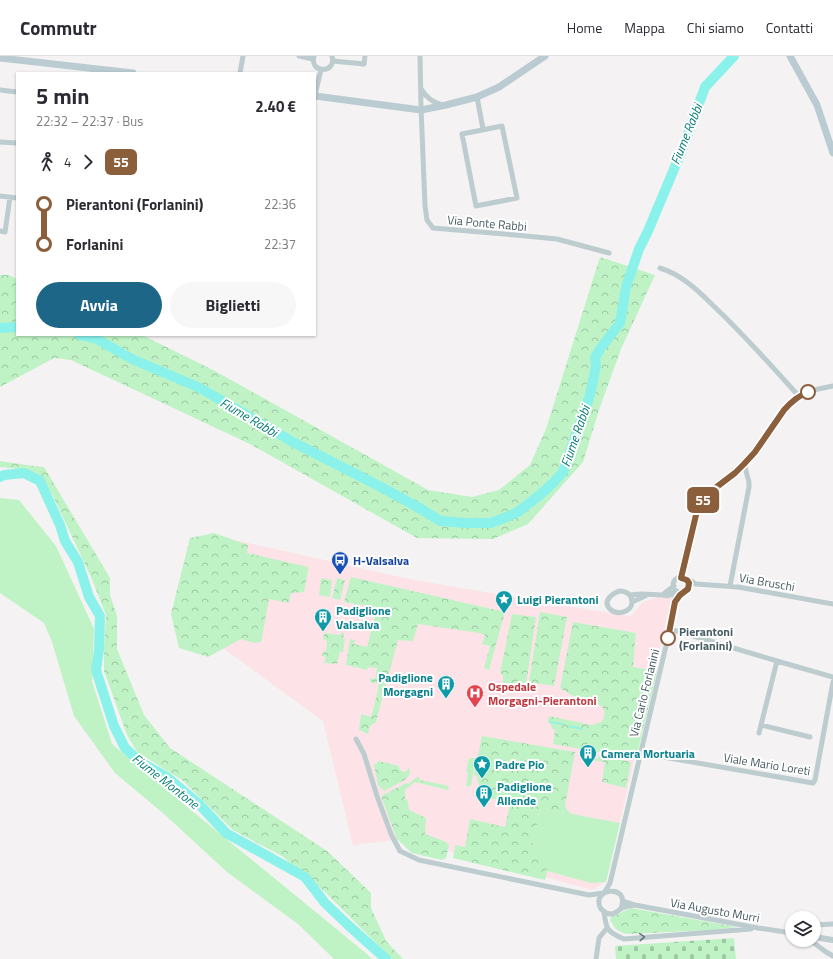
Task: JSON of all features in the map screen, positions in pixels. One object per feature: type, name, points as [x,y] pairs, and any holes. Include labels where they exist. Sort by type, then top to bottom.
[{"type":"main road","points":[[316,96],[421,110],[446,105],[477,96],[499,87],[545,56]]},
{"type":"main road","points":[[1,57],[125,72]]},
{"type":"main road","points":[[792,59],[817,105],[833,153]]},
{"type":"street","points":[[240,72],[243,56]]},
{"type":"street","points":[[299,56],[314,58],[314,65],[321,70],[330,67],[332,59],[364,64],[365,56]]},
{"type":"street","points":[[420,56],[421,110]]},
{"type":"street","points":[[316,92],[321,70]]},
{"type":"street","points":[[420,89],[428,99],[446,105]]},
{"type":"street","points":[[0,90],[16,92]]},
{"type":"street","points":[[477,96],[484,129]]},
{"type":"street","name":"Via Ponte Rabbi","points":[[421,110],[425,206],[427,220],[433,228],[557,239],[609,253]]},
{"type":"street","points":[[502,126],[517,198],[476,206],[462,134],[484,129],[502,126]]},
{"type":"street","points":[[0,142],[16,143]]},
{"type":"street","points":[[0,196],[16,198]]},
{"type":"street","points":[[0,231],[5,232],[10,197]]},
{"type":"street","points":[[660,268],[670,271],[694,287],[757,350],[798,396]]},
{"type":"street","points":[[681,578],[698,508],[708,494],[735,473],[755,452],[784,410],[794,399],[808,392],[833,386]]},
{"type":"street","points":[[730,586],[749,487],[744,464]]},
{"type":"street","points":[[735,473],[747,478]]},
{"type":"street","points":[[676,589],[676,580],[685,578],[689,585],[686,591]]},
{"type":"street","name":"Via Bruschi","points":[[688,581],[696,584],[730,586],[833,604]]},
{"type":"street","points":[[675,602],[696,584]]},
{"type":"street","points":[[630,595],[632,602],[631,607],[628,610],[614,612],[608,606],[608,599],[616,592],[622,591],[630,595],[663,595],[669,590],[676,589],[686,591]]},
{"type":"street","name":"Via Carlo Forlanini","points":[[610,883],[670,628],[676,589]]},
{"type":"street","points":[[632,602],[646,595]]},
{"type":"street","points":[[670,628],[833,677]]},
{"type":"street","points":[[759,733],[777,661]]},
{"type":"street","name":"Viale Mario Loreti","points":[[640,753],[813,783],[815,782],[833,682]]},
{"type":"street","points":[[761,725],[810,737]]},
{"type":"street","points":[[356,739],[364,754],[391,834],[400,851],[419,860],[589,895],[604,893],[610,891],[616,892],[620,894],[623,901],[621,908],[616,913],[607,913],[600,908],[599,904],[600,897],[604,893],[610,883]]},
{"type":"street","points":[[610,883],[610,891]]},
{"type":"street","points":[[593,895],[600,899]]},
{"type":"street","points":[[623,901],[635,905]]},
{"type":"street","points":[[621,908],[635,905]]},
{"type":"street","name":"Via Augusto Murri","points":[[635,905],[785,932]]},
{"type":"street","points":[[596,959],[599,938],[606,925],[607,913]]},
{"type":"street","points":[[821,925],[833,924]]},
{"type":"street","points":[[606,925],[614,935],[624,938],[758,928]]},
{"type":"street","points":[[821,938],[833,940]]},
{"type":"street","points":[[819,947],[833,956]]},
{"type":"street","points":[[826,952],[830,959]]},
{"type":"shaded area","name":"Ospedale Morgagni-Pierantoni","points":[[222,537],[409,579],[631,616],[643,602],[673,592],[606,882],[592,890],[403,839],[353,846],[323,721],[212,640]]},
{"type":"green space","points":[[600,257],[655,275],[621,349],[600,407],[583,462],[528,524],[493,539],[417,538],[250,444],[71,360],[54,358],[0,387],[0,275],[9,275],[16,278],[16,336],[144,336],[215,371],[428,490],[472,497],[499,490],[530,465],[546,429]]},
{"type":"green space","points":[[0,461],[44,467],[110,578],[110,595],[117,616],[117,649],[144,715],[170,748],[327,851],[371,893],[371,908],[386,941],[403,959],[392,959],[324,891],[282,856],[233,830],[182,780],[137,752],[127,735],[104,671],[106,615],[91,577],[52,494],[20,469],[0,467]]},
{"type":"green space","points":[[0,498],[19,500],[56,546],[94,629],[92,681],[112,744],[372,959],[334,959],[298,924],[227,872],[164,814],[115,773],[74,716],[52,642],[44,623],[0,593]]},
{"type":"green space","points":[[214,533],[248,545],[247,553],[308,567],[308,572],[304,592],[291,593],[289,603],[269,599],[261,642],[254,643],[241,639],[208,657],[179,648],[171,614],[190,538]]},
{"type":"green space","points":[[351,577],[505,612],[489,670],[484,668],[490,646],[482,644],[485,635],[418,624],[413,641],[398,640],[376,722],[370,726],[368,734],[359,730],[361,714],[371,717],[379,684],[370,682],[370,678],[375,679],[377,668],[368,667],[367,670],[346,665],[350,639],[355,640],[354,644],[367,647],[377,608],[344,602]]},
{"type":"green space","points":[[321,578],[332,580],[330,597],[319,595]]},
{"type":"green space","points":[[337,578],[345,580],[340,600],[332,598]]},
{"type":"green space","points":[[540,612],[567,617],[554,686],[529,682]]},
{"type":"green space","points":[[512,614],[536,617],[526,684],[503,683],[503,675],[500,673]]},
{"type":"green space","points":[[573,622],[636,633],[633,667],[657,671],[636,759],[553,744],[555,730],[552,729],[548,721],[549,716],[592,725],[601,722],[604,717],[604,710],[598,704],[582,700],[560,688]]},
{"type":"green space","points":[[344,633],[343,639],[345,639],[343,652],[340,652],[337,664],[324,663],[326,657],[322,656],[323,652],[326,651],[327,644],[326,640],[323,639],[324,634],[339,635]]},
{"type":"green space","points":[[482,736],[575,752],[565,806],[571,814],[541,808],[532,843],[541,850],[547,871],[545,880],[453,858],[455,845],[465,847],[470,819],[505,827],[510,804],[480,795],[477,776],[474,775]]},
{"type":"green space","points":[[599,755],[631,762],[626,788],[602,782],[605,762],[591,760],[591,758],[598,759]]},
{"type":"green space","points":[[469,758],[476,758],[471,785],[468,787],[466,786],[468,773],[466,772]]},
{"type":"green space","points":[[379,761],[399,766],[400,770],[404,772],[408,770],[407,768],[409,768],[410,774],[405,780],[384,791],[378,785],[374,765]]},
{"type":"green space","points":[[419,777],[420,780],[449,786],[448,790],[415,782],[405,790],[405,797],[408,802],[409,810],[426,818],[425,834],[446,842],[449,845],[446,858],[442,860],[412,853],[397,839],[381,796],[406,783],[408,784]]},
{"type":"green space","points":[[541,808],[620,823],[606,882],[591,883],[547,871],[541,850],[532,843]]},
{"type":"green space","points":[[631,908],[737,927],[710,930],[628,934],[617,930],[610,920],[611,917]]},
{"type":"green space","points":[[734,938],[736,959],[616,959],[615,946]]},
{"type":"waterway","name":"Fiume Rabbi","points":[[84,336],[95,338],[132,359],[200,388],[291,441],[381,487],[440,521],[491,523],[509,516],[518,512],[541,494],[563,472],[590,395],[596,366],[595,358],[620,323],[626,287],[639,249],[682,150],[705,87],[734,56]]},
{"type":"waterway","name":"Fiume Rabbi","points":[[0,328],[16,327]]},
{"type":"waterway","name":"Fiume Montone","points":[[0,477],[4,475],[24,473],[40,481],[60,525],[65,541],[78,562],[89,597],[100,616],[99,650],[96,670],[114,726],[125,748],[140,762],[167,777],[199,804],[226,833],[305,877],[325,903],[386,959]]},
{"type":"waterway","points":[[550,722],[563,724]]},
{"type":"waterway","points":[[569,726],[582,729]]},
{"type":"bus line","name":"55","points":[[668,638],[675,602],[689,587],[688,581],[685,578],[681,578],[698,508],[710,492],[735,473],[755,452],[789,404],[798,396],[808,392]]},
{"type":"place","name":"H-Valsalva","points":[[340,575]]},
{"type":"place","name":"Luigi Pierantoni","points":[[504,614]]},
{"type":"place","name":"Padiglione Valsalva","points":[[323,632]]},
{"type":"place","name":"Pierantoni (Forlanini)","points":[[668,638]]},
{"type":"place","name":"Padiglione Morgagni","points":[[446,699]]},
{"type":"place","name":"Ospedale Morgagni-Pierantoni","points":[[475,708]]},
{"type":"place","name":"Camera Mortuaria","points":[[588,768]]},
{"type":"place","name":"Padre Pio","points":[[482,779]]},
{"type":"place","name":"Padiglione Allende","points":[[484,808]]}]
